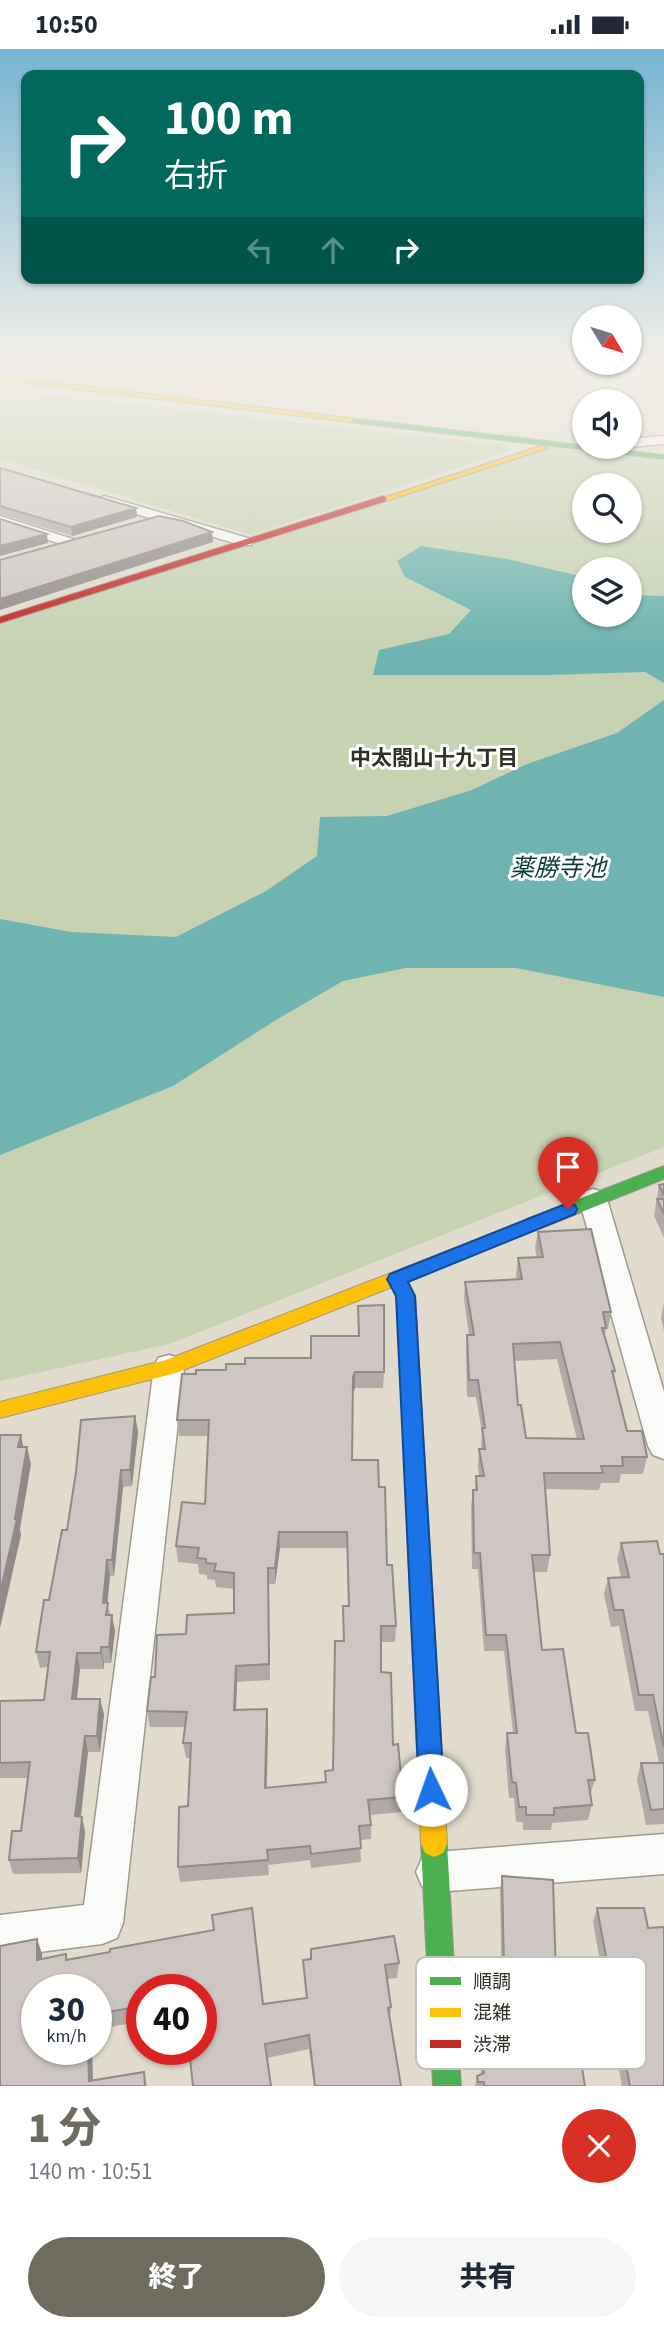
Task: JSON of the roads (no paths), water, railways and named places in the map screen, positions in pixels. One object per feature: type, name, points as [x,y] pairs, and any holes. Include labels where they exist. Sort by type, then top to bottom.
[{"type":"street","points":[[0,620],[520,456]]},
{"type":"street","points":[[86,494],[246,542]]},
{"type":"street","points":[[135,525],[160,518]]},
{"type":"street","points":[[0,520],[77,541],[47,550]]},
{"type":"street","points":[[0,1411],[169,1367],[664,1172]]},
{"type":"street","points":[[593,1199],[664,1446]]},
{"type":"street","points":[[397,1279],[406,1296],[440,1957]]},
{"type":"street","points":[[0,1936],[102,1923],[169,1367]]},
{"type":"street","points":[[436,1872],[664,1854]]},
{"type":"water","points":[[421,546],[507,559],[572,574],[572,627],[642,627],[642,595],[664,596],[664,683],[645,672],[373,675],[379,650],[449,634],[471,610],[405,577],[397,561]]},
{"type":"water","name":"薬勝寺池","points":[[664,700],[664,997],[516,968],[406,968],[343,981],[173,1086],[0,1155],[0,919],[71,932],[176,937],[266,891],[317,856],[320,817],[387,816],[472,790],[527,764],[617,733]]},
{"type":"district","name":"中太閤山十九丁目","points":[[434,758]]}]
